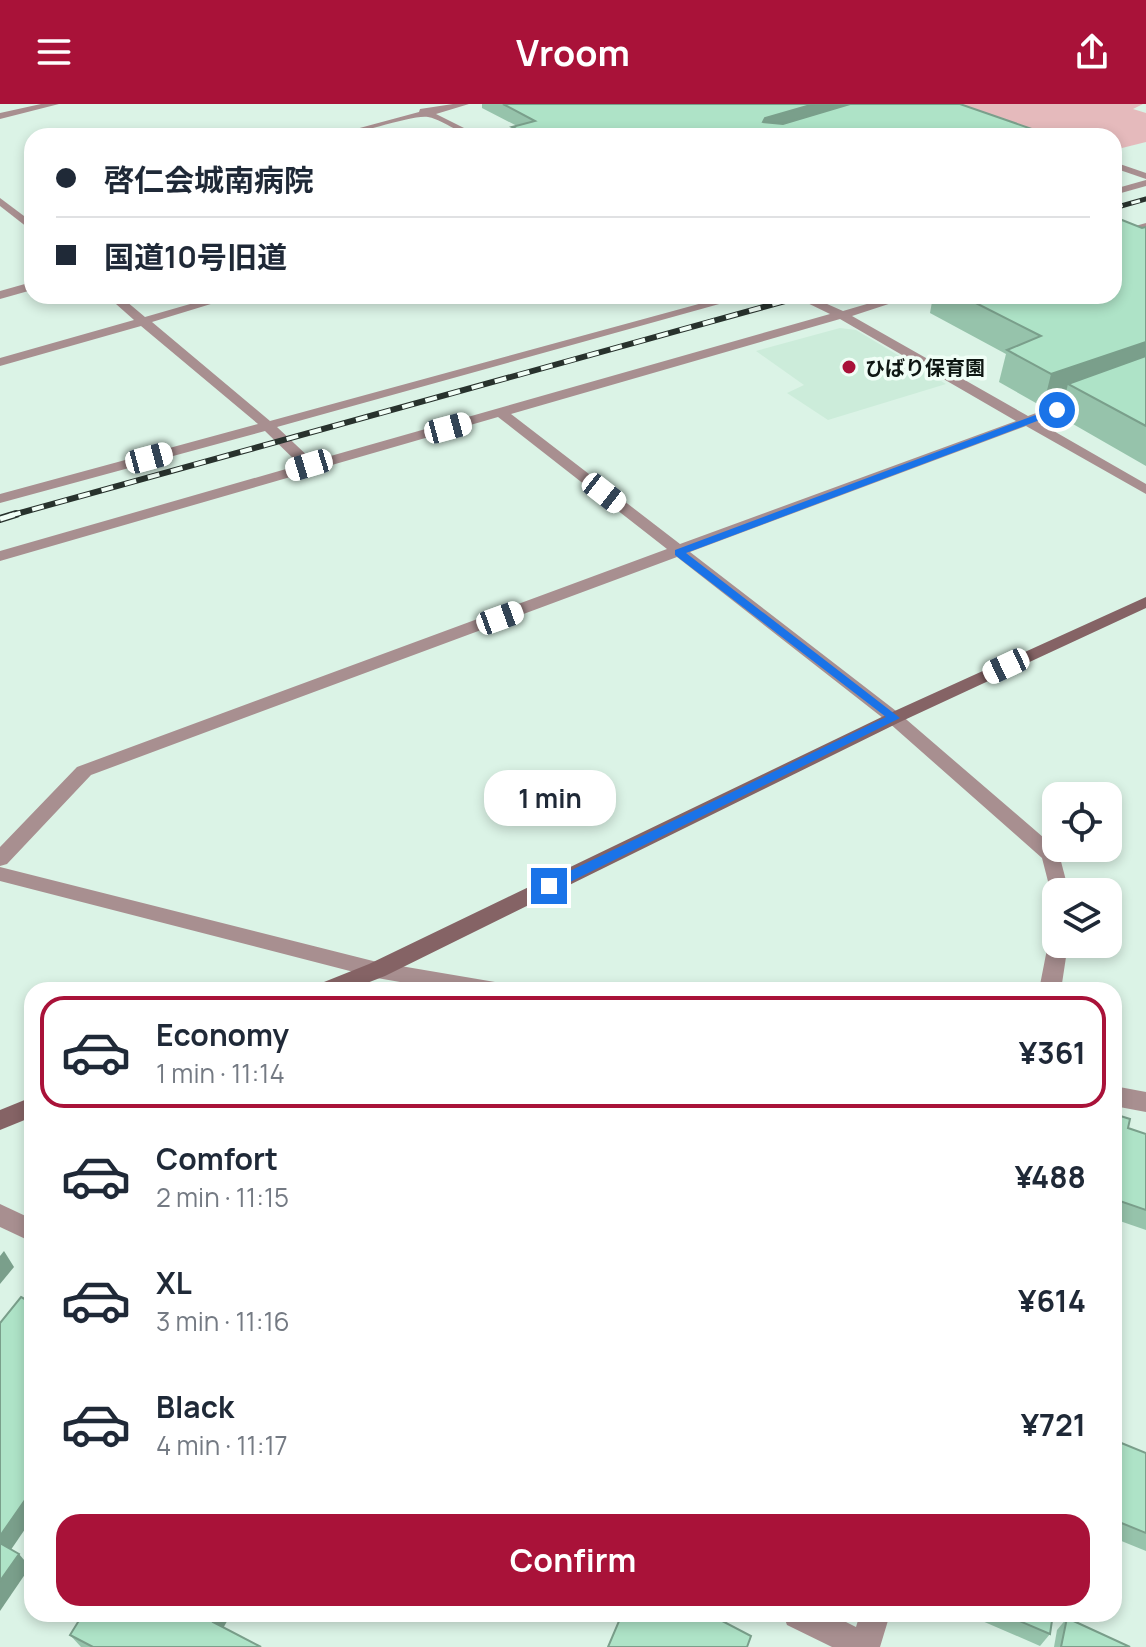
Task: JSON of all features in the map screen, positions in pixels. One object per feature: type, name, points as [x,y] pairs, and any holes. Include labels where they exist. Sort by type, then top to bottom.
[{"type":"street","points":[[0,116],[54,104]]},
{"type":"street","points":[[409,104],[458,128]]},
{"type":"street","points":[[367,128],[464,104]]},
{"type":"street","points":[[1122,168],[1146,176]]},
{"type":"street","points":[[1122,190],[1146,183]]},
{"type":"street","points":[[0,201],[24,222]]},
{"type":"street","points":[[0,220],[24,214]]},
{"type":"street","points":[[1122,234],[1146,226]]},
{"type":"street","points":[[0,295],[24,288]]},
{"type":"street","points":[[123,304],[267,425],[309,465]]},
{"type":"street","points":[[0,362],[204,304]]},
{"type":"street","points":[[0,499],[713,304]]},
{"type":"street","points":[[817,304],[842,315],[1146,490]]},
{"type":"street","points":[[0,556],[880,304]]},
{"type":"street","points":[[0,859],[84,771],[1102,393]]},
{"type":"street","points":[[503,414],[894,718],[1051,855],[1056,878]]},
{"type":"street","points":[[347,982],[894,718],[1146,602]]},
{"type":"street","points":[[0,874],[377,970],[448,982]]},
{"type":"street","points":[[1051,982],[1056,958]]},
{"type":"street","points":[[1122,1098],[1146,1102]]},
{"type":"street","points":[[0,1120],[24,1110]]},
{"type":"street","points":[[0,1215],[24,1227]]},
{"type":"street","points":[[814,1622],[864,1647],[872,1622]]},
{"type":"shaded area","points":[[944,104],[1143,104],[1133,109],[1146,113],[1146,142],[1122,148],[1122,128],[1016,128]]},
{"type":"shaded area","name":"ひばり保育園","points":[[840,328],[856,330],[946,384],[828,420],[787,393],[804,385],[756,351]]},
{"type":"building","points":[[503,104],[814,104],[765,118],[763,122],[783,124],[850,104],[960,104],[1029,128],[512,127],[535,121]]},
{"type":"building","points":[[1122,220],[1146,227],[1146,342],[1051,374],[1007,350],[1041,336],[978,304],[1122,304]]},
{"type":"building","points":[[1146,356],[1146,426],[1068,384]]},
{"type":"building","points":[[1122,1116],[1130,1119],[1128,1128],[1146,1134],[1146,1210],[1122,1202]]},
{"type":"building","points":[[21,1297],[24,1299],[24,1502],[0,1536],[0,1323]]},
{"type":"building","points":[[1122,1443],[1146,1453],[1146,1533],[1122,1523]]},
{"type":"building","points":[[0,1543],[19,1554],[0,1581]]},
{"type":"building","points":[[78,1622],[213,1622],[261,1647],[93,1647],[70,1635]]},
{"type":"building","points":[[619,1622],[724,1622],[751,1636],[747,1647],[608,1647]]},
{"type":"building","points":[[1022,1622],[1052,1622],[1050,1634]]},
{"type":"building","points":[[1066,1622],[1076,1622],[1130,1647],[1061,1647]]},
{"type":"railway","points":[[1122,206],[1146,199]]},
{"type":"railway","points":[[14,515],[774,304]]},
{"type":"railway","points":[[0,519],[14,515]]},
{"type":"railway","points":[[9,516],[14,515]]},
{"type":"place","name":"ひばり保育園","points":[[849,367]]},
{"type":"route","points":[[549,886],[894,718],[679,552],[1057,410]]}]
